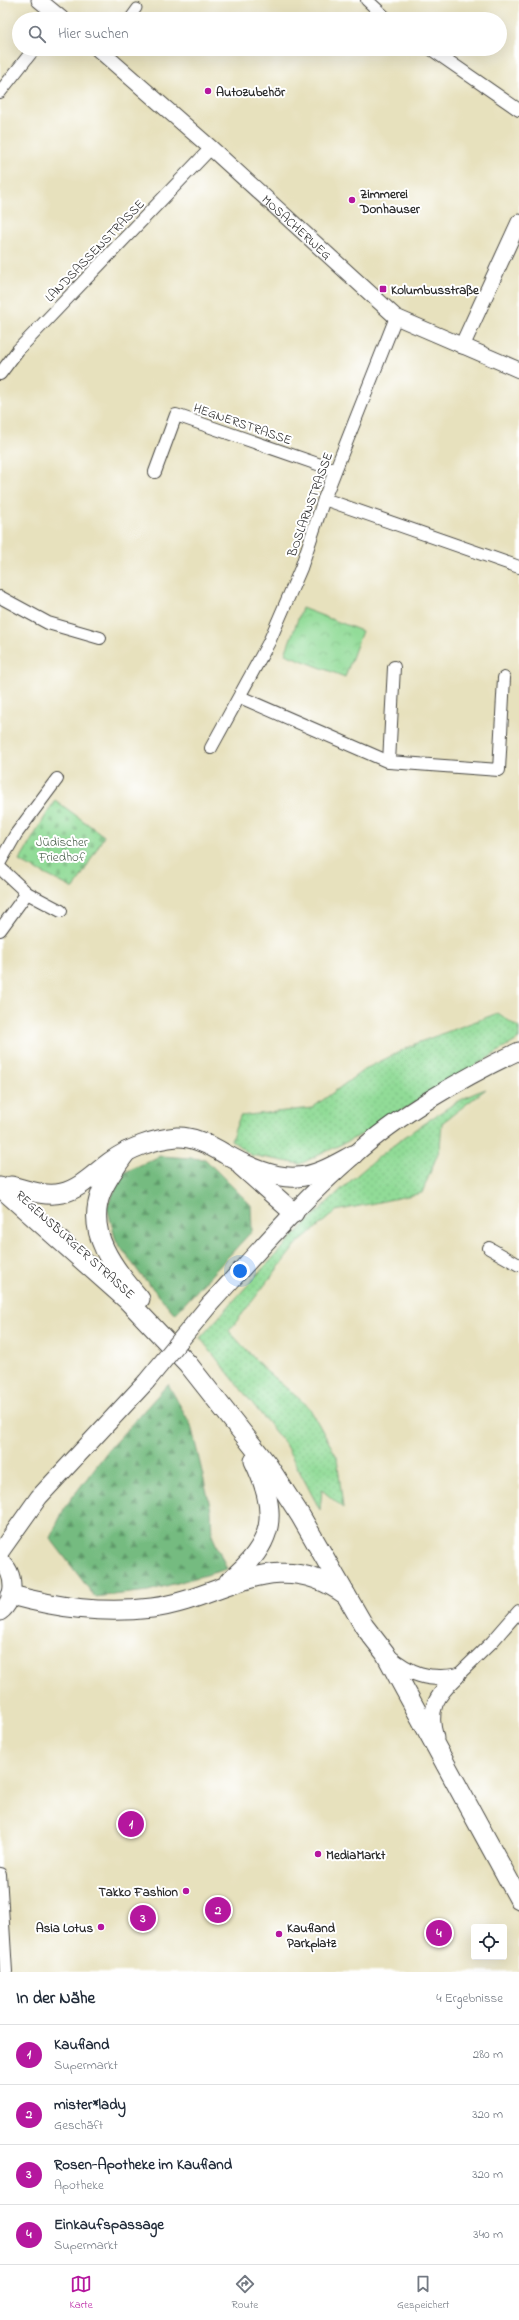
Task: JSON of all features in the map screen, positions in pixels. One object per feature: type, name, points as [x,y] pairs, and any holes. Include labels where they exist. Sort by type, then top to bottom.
[{"type":"main road","points":[[4,1184],[45,1194],[62,1193],[79,1186],[127,1151],[161,1140],[179,1137],[213,1147],[232,1158],[279,1175],[296,1177],[325,1169],[353,1155],[429,1101],[496,1062],[519,1051]]},
{"type":"main road","points":[[127,1151],[101,1192],[97,1206],[96,1224],[101,1243],[111,1262],[151,1311],[190,1353],[251,1425],[309,1511],[371,1620],[383,1650],[519,1899]]},
{"type":"main road","points":[[0,1552],[39,1497],[146,1382],[210,1304],[294,1213],[353,1155]]},
{"type":"main road","points":[[232,1158],[294,1213]]},
{"type":"main road","points":[[4,1184],[127,1300],[188,1364],[267,1464],[300,1515],[364,1626],[383,1650]]},
{"type":"main road","name":"REGENSBURGER STRASSE","points":[[4,1184],[151,1311]]},
{"type":"main road","points":[[219,1589],[246,1567],[257,1555],[267,1535],[270,1505],[260,1474],[230,1416]]},
{"type":"main road","points":[[0,1561],[8,1569],[12,1579],[11,1595],[0,1612]]},
{"type":"main road","points":[[11,1595],[66,1608],[120,1610],[153,1608],[187,1601],[248,1577],[284,1572],[300,1574],[324,1582],[347,1596]]},
{"type":"street","points":[[39,0],[52,12]]},
{"type":"street","points":[[367,0],[380,12]]},
{"type":"street","points":[[134,12],[137,8]]},
{"type":"street","points":[[0,92],[28,56]]},
{"type":"street","name":"MOSACHERWEG","points":[[109,56],[396,317],[519,370]]},
{"type":"street","points":[[441,56],[519,110]]},
{"type":"street","name":"LANDSASSENSTRASSE","points":[[0,374],[18,350],[211,148]]},
{"type":"street","points":[[462,346],[519,222]]},
{"type":"street","name":"BOSLARNSTRASSE","points":[[211,748],[269,642],[301,568],[324,499],[396,317]]},
{"type":"street","name":"HEGNERSTRASSE","points":[[155,472],[176,415],[335,470]]},
{"type":"street","points":[[324,499],[519,567]]},
{"type":"street","points":[[0,597],[48,623],[100,638]]},
{"type":"street","points":[[389,762],[394,667]]},
{"type":"street","points":[[240,697],[389,762],[499,770],[504,678]]},
{"type":"street","points":[[0,862],[16,834],[57,779]]},
{"type":"street","points":[[0,868],[27,893],[61,911]]},
{"type":"street","points":[[0,930],[27,893]]},
{"type":"street","points":[[489,1248],[519,1265]]},
{"type":"street","points":[[443,1759],[432,1722],[432,1711],[436,1700],[457,1676],[492,1642],[519,1611]]},
{"type":"street","points":[[383,1650],[400,1666],[415,1674],[442,1679],[457,1676]]},
{"type":"street","points":[[0,1874],[6,1972]]},
{"type":"green space","points":[[302,608],[362,631],[345,677],[285,654]]},
{"type":"green space","name":"Jüdischer Friedhof","points":[[55,800],[104,836],[74,889],[19,861]]},
{"type":"green space","points":[[498,1013],[519,1028],[519,1039],[363,1134],[300,1164],[251,1155],[231,1140],[240,1116],[312,1108],[365,1069],[417,1043]]},
{"type":"green space","points":[[486,1089],[442,1123],[440,1148],[422,1193],[336,1211],[296,1245],[229,1331],[266,1371],[309,1407],[337,1457],[343,1508],[322,1490],[320,1510],[285,1444],[200,1338],[305,1224],[362,1171],[423,1124],[461,1100]]},
{"type":"green space","points":[[160,1156],[205,1159],[251,1205],[252,1231],[175,1314],[141,1275],[116,1241],[107,1207],[123,1173]]},
{"type":"green space","points":[[168,1384],[191,1425],[211,1510],[212,1535],[227,1569],[148,1591],[95,1597],[50,1538],[65,1507],[110,1448]]},
{"type":"place","name":"Autozubehör","points":[[208,91]]},
{"type":"place","name":"Zimmerei Donhauser","points":[[352,200]]},
{"type":"place","name":"Kolumbusstraße","points":[[383,289]]},
{"type":"place","name":"Kaufland","points":[[131,1824]]},
{"type":"place","name":"MediaMarkt","points":[[318,1854]]},
{"type":"place","name":"Takko Fashion","points":[[186,1891]]},
{"type":"place","name":"mister*lady","points":[[218,1910]]},
{"type":"place","name":"Rosen-Apotheke im Kaufland","points":[[143,1918]]},
{"type":"place","name":"Asia Lotus","points":[[101,1927]]},
{"type":"place","name":"Einkaufspassage","points":[[439,1933]]},
{"type":"place","name":"Kaufland Parkplatz","points":[[279,1934]]}]
